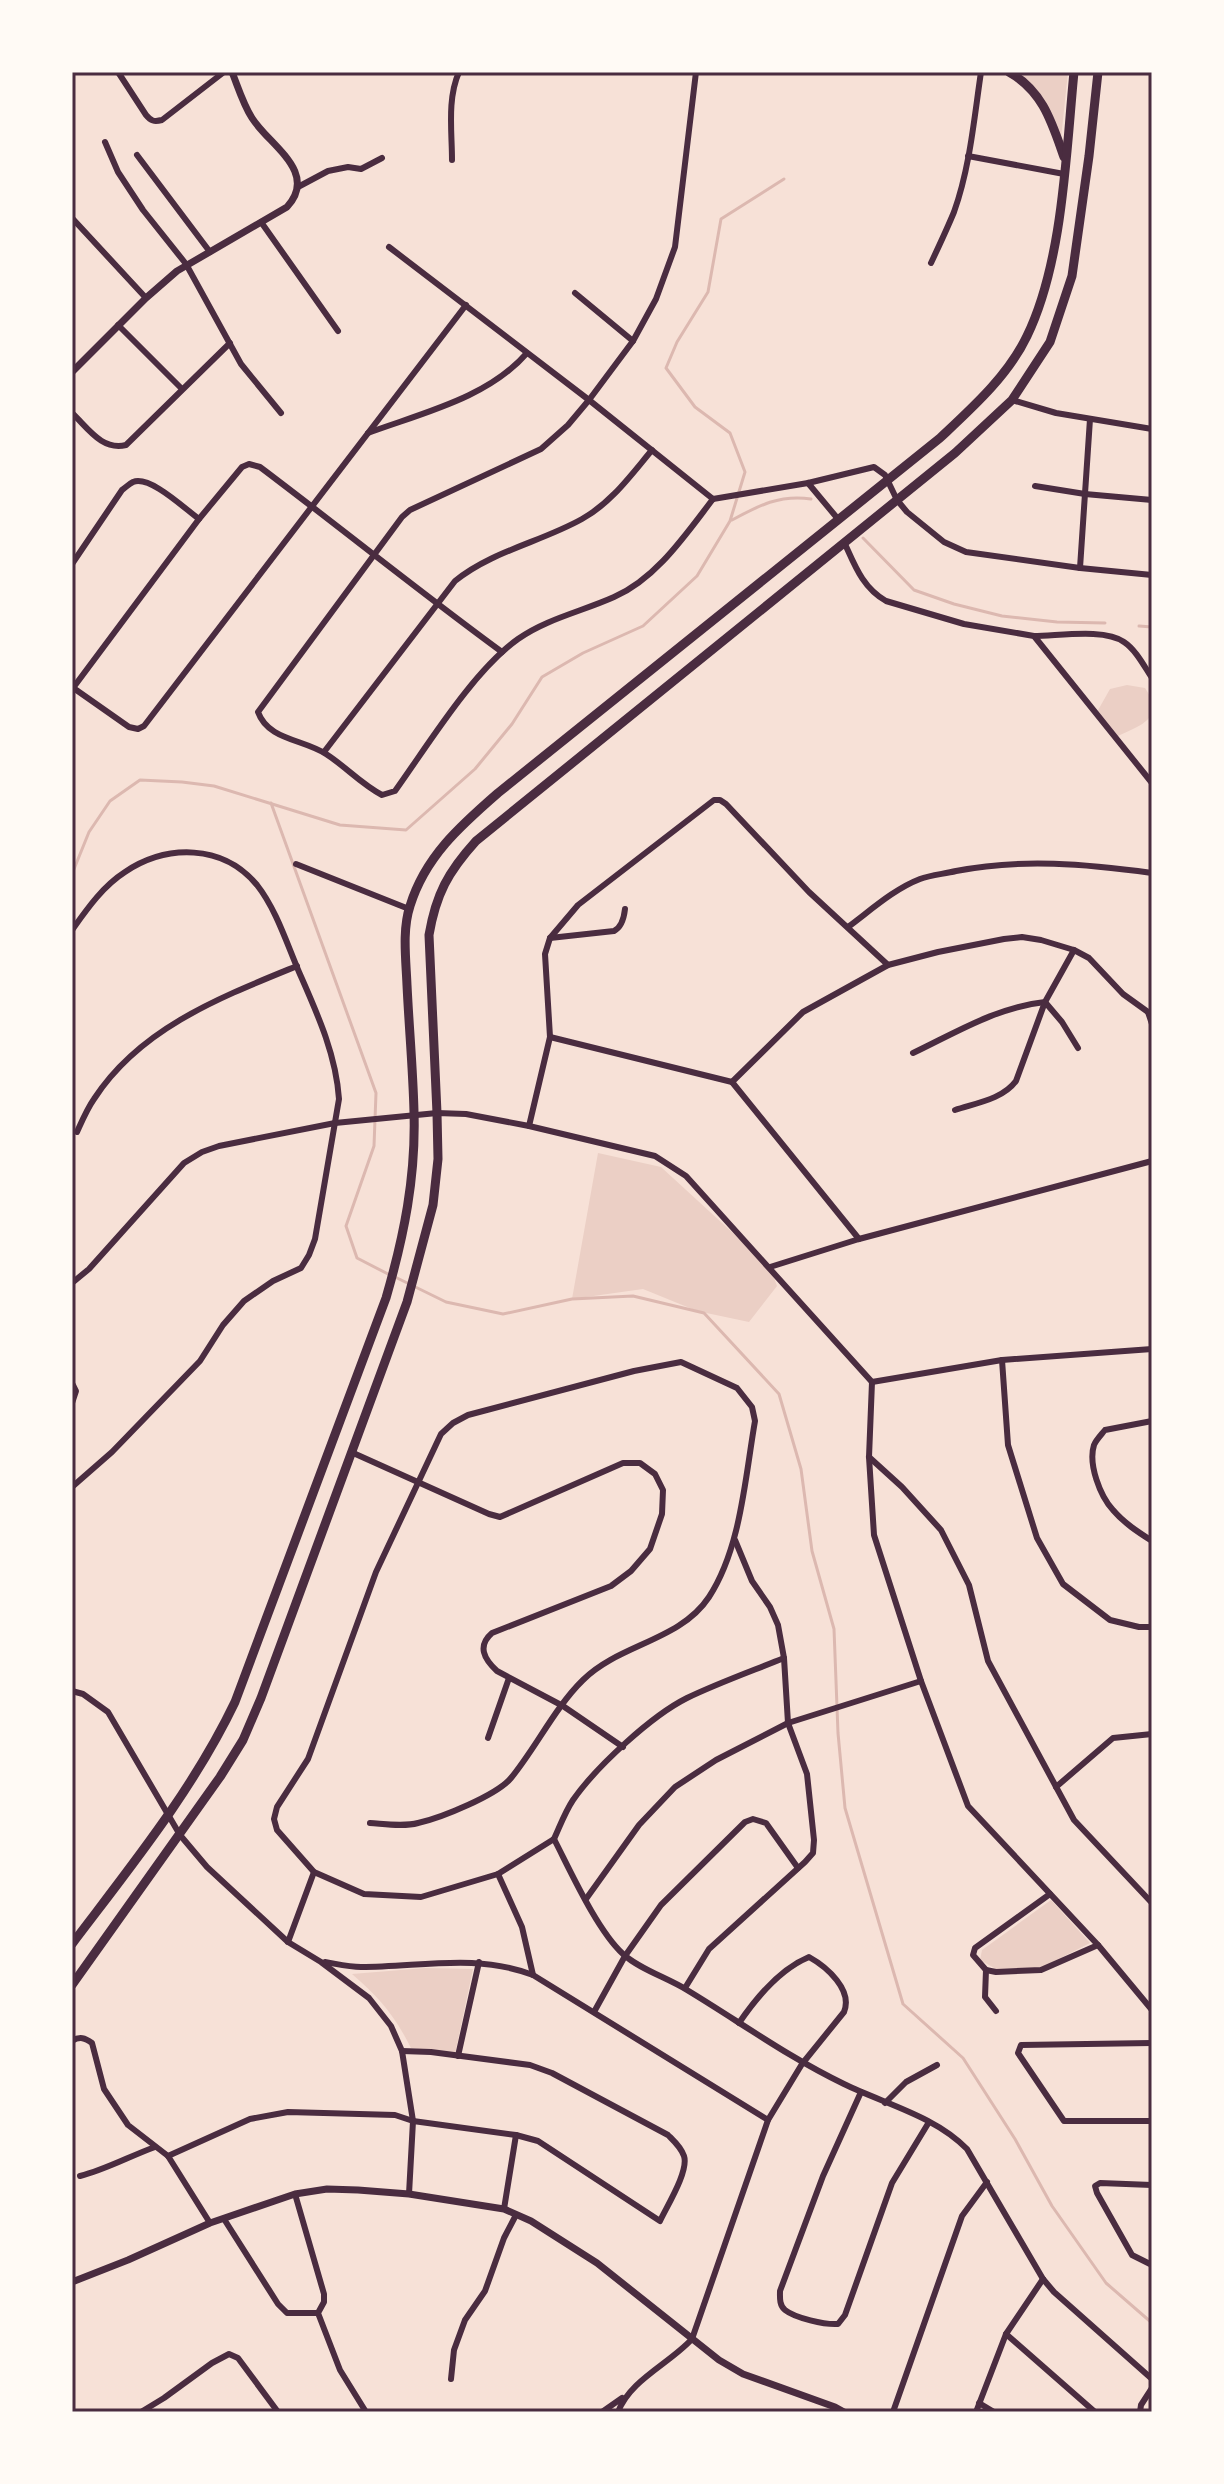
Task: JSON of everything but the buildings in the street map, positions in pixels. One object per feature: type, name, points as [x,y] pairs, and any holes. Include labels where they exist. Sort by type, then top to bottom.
[{"type":"main road","points":[[1009,72],[1033,90],[1044,105],[1065,161]]},
{"type":"main road","points":[[72,1944],[201,1767],[235,1702],[386,1298],[400,1251],[414,1166],[405,950],[409,909],[428,864],[459,826],[940,438],[980,401],[1027,337],[1050,273],[1074,72]]},
{"type":"main road","points":[[72,1985],[180,1835],[243,1740],[407,1302],[433,1205],[438,1159],[429,935],[441,888],[456,863],[476,841],[845,544],[955,453],[1012,400],[1050,342],[1072,276],[1100,72]]},
{"type":"street","points":[[118,72],[146,115],[156,122],[224,72]]},
{"type":"street","points":[[72,372],[146,298],[186,264],[287,207],[294,199],[298,187],[296,173],[287,157],[249,115],[232,72]]},
{"type":"street","points":[[452,160],[452,106],[459,72]]},
{"type":"street","points":[[696,72],[675,247],[656,299],[633,341],[568,425],[541,449],[410,510],[258,712],[261,722],[270,730],[324,752],[382,795],[395,791],[472,685],[502,652],[520,637],[634,586],[652,572],[713,499],[808,483],[874,467],[888,480],[897,500],[907,512],[944,542],[966,552],[1152,575]]},
{"type":"street","points":[[931,263],[954,212],[968,156],[981,72]]},
{"type":"street","points":[[105,142],[118,172],[143,210],[186,264],[252,380],[281,413]]},
{"type":"street","points":[[137,155],[210,252]]},
{"type":"street","points":[[968,156],[1064,174]]},
{"type":"street","points":[[298,187],[328,171],[348,167],[361,169],[382,158]]},
{"type":"street","points":[[72,218],[146,298]]},
{"type":"street","points":[[261,222],[338,331]]},
{"type":"street","points":[[389,247],[713,499]]},
{"type":"street","points":[[575,293],[633,341]]},
{"type":"street","points":[[466,305],[367,433],[312,506],[148,721],[138,729],[129,727],[73,688],[199,519],[242,467],[249,464],[260,467],[312,506],[375,553],[435,604],[502,652]]},
{"type":"street","points":[[118,325],[182,389]]},
{"type":"street","points":[[72,413],[105,445],[116,448],[126,445],[230,343]]},
{"type":"street","points":[[367,433],[440,407],[498,380],[527,353]]},
{"type":"street","points":[[1012,400],[1030,407],[1152,429]]},
{"type":"street","points":[[1080,568],[1090,419]]},
{"type":"street","points":[[324,752],[455,581],[472,567],[584,518],[609,500],[652,450]]},
{"type":"street","points":[[72,564],[122,490],[133,481],[144,481],[157,487],[199,519]]},
{"type":"street","points":[[808,483],[838,519]]},
{"type":"street","points":[[1035,486],[1152,500]]},
{"type":"street","points":[[845,544],[866,585],[874,595],[886,601],[964,624],[1034,636],[1097,634],[1122,640],[1133,650],[1152,678]]},
{"type":"street","points":[[1034,636],[1151,777]]},
{"type":"street","points":[[529,1126],[550,1037],[545,954],[550,938],[578,905],[714,800],[726,804],[809,892],[888,965]]},
{"type":"street","points":[[72,930],[106,887],[126,871],[159,856],[197,851],[225,860],[247,874],[267,900],[323,1026],[338,1077],[339,1099],[315,1239],[301,1268],[273,1281],[244,1301],[223,1325],[200,1361],[112,1452],[72,1487]]},
{"type":"street","points":[[296,864],[409,909]]},
{"type":"street","points":[[848,927],[904,887],[922,878],[984,866],[1060,864],[1152,873]]},
{"type":"street","points":[[550,938],[614,931],[619,929],[625,909]]},
{"type":"street","points":[[732,1082],[803,1012],[888,965],[1004,939],[1022,937],[1041,940],[1089,958],[1123,994],[1150,1009],[1152,1024]]},
{"type":"street","points":[[955,1110],[1011,1088],[1045,1002],[1074,950]]},
{"type":"street","points":[[77,1132],[93,1100],[152,1037],[196,1011],[297,966]]},
{"type":"street","points":[[1045,1002],[1078,1048]]},
{"type":"street","points":[[913,1053],[997,1013],[1020,1005],[1045,1002]]},
{"type":"street","points":[[550,1037],[732,1082],[859,1239]]},
{"type":"street","points":[[72,1283],[89,1269],[184,1163],[219,1146],[335,1123],[414,1114],[466,1114],[655,1156],[670,1164],[686,1176],[872,1382],[869,1457],[874,1535],[921,1681],[968,1806],[1098,1945],[1152,2010]]},
{"type":"street","points":[[770,1267],[859,1239],[1152,1161]]},
{"type":"street","points":[[872,1382],[1002,1360],[1152,1349]]},
{"type":"street","points":[[1002,1360],[1008,1445],[1037,1538],[1063,1584],[1110,1620],[1152,1627]]},
{"type":"street","points":[[370,1823],[417,1824],[490,1796],[509,1781],[582,1680],[614,1657],[678,1626],[696,1612],[709,1596],[735,1540],[755,1421],[752,1407],[737,1388],[681,1362],[634,1371],[468,1415],[441,1434],[376,1572],[308,1759],[277,1807],[274,1819],[277,1830],[314,1872],[364,1894],[421,1897],[498,1874],[554,1839],[572,1802],[589,1781],[666,1710],[784,1658]]},
{"type":"street","points":[[72,1383],[76,1391],[72,1403]]},
{"type":"street","points":[[1152,1421],[1105,1430],[1095,1442],[1092,1456],[1098,1482],[1111,1508],[1152,1541]]},
{"type":"street","points":[[351,1452],[418,1484],[500,1517],[623,1463],[640,1463],[655,1474],[663,1490],[662,1514],[650,1549],[631,1571],[611,1586],[492,1633],[485,1640],[482,1650],[488,1663],[509,1678],[563,1706],[623,1747]]},
{"type":"street","points":[[869,1457],[902,1487],[941,1530],[969,1585],[988,1661],[1074,1820],[1152,1903]]},
{"type":"street","points":[[685,1988],[709,1949],[813,1853],[807,1774],[788,1723],[784,1658],[778,1625],[752,1581],[735,1540]]},
{"type":"street","points":[[488,1738],[509,1678]]},
{"type":"street","points":[[586,1899],[639,1825],[675,1787],[716,1760],[788,1723],[921,1681]]},
{"type":"street","points":[[72,1691],[83,1694],[108,1712],[180,1835],[207,1867],[288,1942],[369,1998],[391,2026],[402,2051],[413,2121],[409,2194]]},
{"type":"street","points":[[1056,1787],[1113,1738],[1152,1734]]},
{"type":"street","points":[[594,2012],[625,1956],[661,1905],[745,1822],[753,1819],[766,1823],[798,1868]]},
{"type":"street","points":[[554,1839],[586,1899],[625,1956],[685,1988],[802,2064],[954,2135],[967,2149],[1043,2279],[1152,2379]]},
{"type":"street","points":[[288,1942],[314,1872]]},
{"type":"street","points":[[498,1874],[522,1927],[533,1975]]},
{"type":"street","points":[[1050,1894],[975,1948],[973,1955],[986,1970],[1041,1970],[1098,1945]]},
{"type":"street","points":[[602,2412],[692,2339],[768,2120],[802,2064],[844,2012],[848,2002],[845,1992],[821,1963],[809,1957],[797,1961],[755,1999],[739,2023]]},
{"type":"street","points":[[321,1962],[359,1967],[479,1962],[510,1966],[533,1975],[768,2120]]},
{"type":"street","points":[[458,2056],[479,1962]]},
{"type":"street","points":[[986,1970],[985,1997],[996,2011]]},
{"type":"street","points":[[72,2041],[86,2038],[92,2043],[104,2089],[128,2125],[168,2156],[210,2223]]},
{"type":"street","points":[[1152,2043],[1021,2045],[1018,2053],[1063,2120],[1152,2121]]},
{"type":"street","points":[[168,2156],[250,2119],[288,2112],[395,2115],[413,2121],[516,2135],[538,2141],[660,2221],[684,2170],[685,2158],[668,2135],[552,2073],[530,2065],[402,2051]]},
{"type":"street","points":[[885,2103],[906,2082],[937,2065]]},
{"type":"street","points":[[861,2092],[823,2176],[780,2291],[779,2301],[785,2310],[825,2325],[838,2324],[845,2315],[892,2183],[929,2122]]},
{"type":"street","points":[[504,2209],[516,2135]]},
{"type":"street","points":[[80,2176],[155,2147]]},
{"type":"street","points":[[893,2412],[962,2216],[987,2182]]},
{"type":"street","points":[[1152,2185],[1100,2183],[1095,2186],[1132,2255],[1152,2265]]},
{"type":"street","points":[[72,2282],[210,2223],[295,2194],[327,2189],[409,2194],[504,2209],[531,2221],[597,2263],[719,2360],[743,2374],[844,2412]]},
{"type":"street","points":[[295,2194],[324,2294],[324,2302],[318,2313],[340,2370],[366,2412]]},
{"type":"street","points":[[451,2379],[454,2350],[465,2320],[485,2291],[504,2238],[516,2215]]},
{"type":"street","points":[[224,2219],[278,2304],[287,2313],[318,2313]]},
{"type":"street","points":[[976,2412],[1006,2334],[1043,2279]]},
{"type":"street","points":[[1006,2334],[1095,2412]]},
{"type":"street","points":[[141,2412],[229,2354],[238,2358],[275,2409],[264,2412]]},
{"type":"street","points":[[1140,2412],[1152,2388]]},
{"type":"street","points":[[618,2412],[624,2397]]},
{"type":"street","points":[[979,2403],[994,2412]]},
{"type":"shaded area","points":[[1017,72],[1068,72],[1061,139],[1045,102]]},
{"type":"shaded area","points":[[1127,685],[1145,688],[1151,698],[1152,713],[1142,724],[1118,736],[1097,712],[1110,689]]},
{"type":"shaded area","points":[[598,1153],[661,1167],[770,1267],[777,1286],[749,1322],[697,1311],[643,1289],[572,1299]]},
{"type":"shaded area","points":[[1051,1900],[1090,1943],[1041,1968],[996,1969],[980,1960],[982,1950]]},
{"type":"shaded area","points":[[425,1968],[473,1969],[455,2054],[411,2048],[386,2008],[352,1974]]},
{"type":"waterway","points":[[72,874],[89,832],[110,801],[140,780],[214,786],[340,825],[406,830],[475,769],[512,724],[542,677],[583,653],[643,626],[697,576],[730,521],[745,472],[730,433],[695,407],[666,368],[677,342],[708,292],[721,219],[784,179]]},
{"type":"waterway","points":[[732,520],[779,500],[811,499]]},
{"type":"waterway","points":[[863,538],[914,590],[1002,616],[1105,623]]},
{"type":"waterway","points":[[1139,626],[1152,627]]},
{"type":"waterway","points":[[271,803],[376,1093],[374,1146],[346,1226],[357,1258],[388,1274]]},
{"type":"waterway","points":[[395,1277],[446,1302],[503,1314],[572,1299],[633,1296],[704,1313],[779,1394],[801,1469],[812,1551],[834,1629],[845,1808],[903,2004],[963,2058],[1015,2139],[1052,2206],[1106,2283],[1152,2323]]}]
